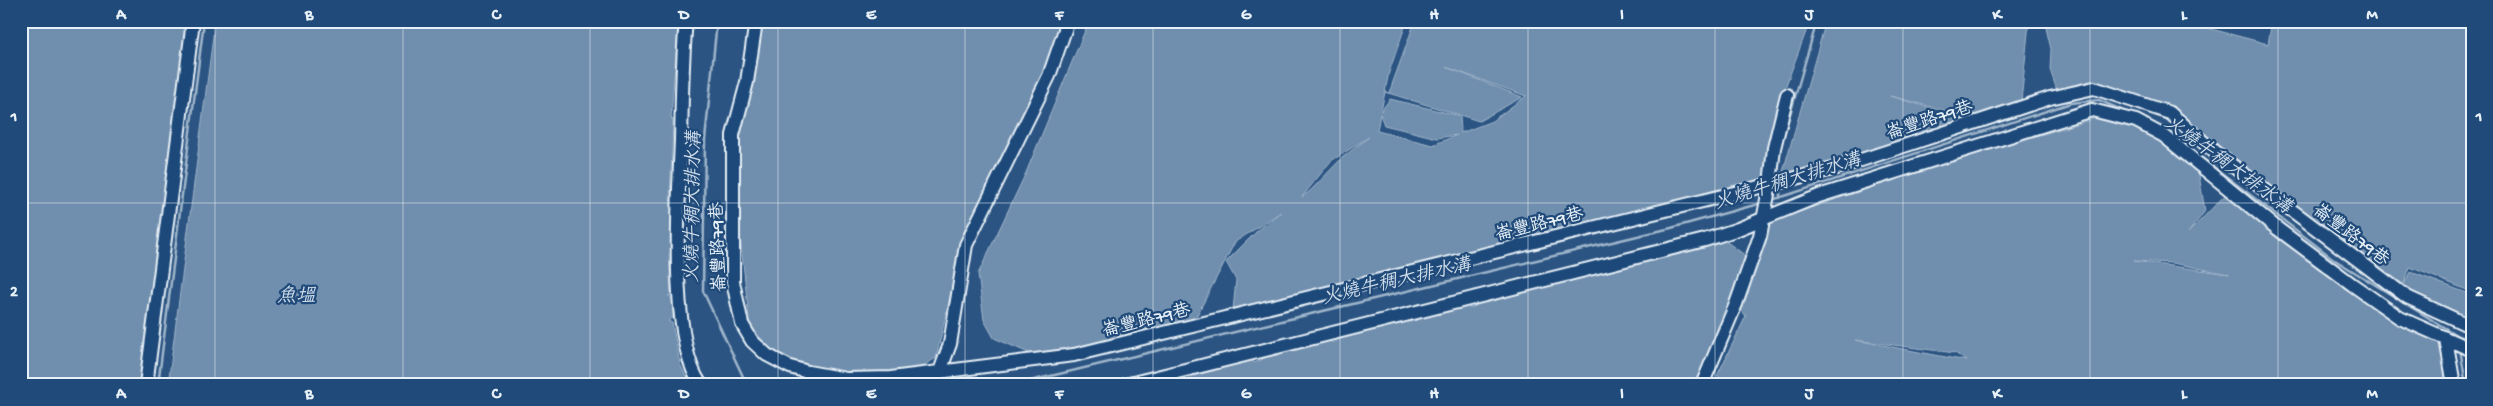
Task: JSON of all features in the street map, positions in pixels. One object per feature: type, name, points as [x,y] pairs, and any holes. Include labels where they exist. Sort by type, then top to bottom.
[{"type":"street","points":[[146,385],[193,21]]},
{"type":"street","points":[[686,21],[680,159],[679,307],[686,348],[701,385]]},
{"type":"street","name":"崙豐路79巷","points":[[756,21],[747,82],[732,135],[733,282],[742,324],[752,341],[767,355],[790,367],[808,372],[855,379],[891,378],[939,370],[1074,354],[1836,168],[2050,98],[2094,88],[2170,113],[2217,154],[2407,297],[2472,326]]},
{"type":"street","points":[[935,385],[950,344],[966,245],[1049,76],[1068,21]]},
{"type":"street","points":[[1702,385],[1736,304],[1765,217],[1774,148],[1787,95]]},
{"type":"street","points":[[1125,385],[1456,300],[1622,262],[1705,240],[1818,196],[2092,110],[2136,121],[2164,136],[2278,229],[2400,318],[2472,350]]},
{"type":"street","points":[[2446,339],[2454,385]]},
{"type":"water","points":[[21,21],[188,21],[185,32],[187,33],[184,72],[180,71],[180,74],[182,74],[174,116],[177,121],[171,169],[167,172],[158,239],[160,240],[153,299],[150,299],[150,303],[153,304],[149,305],[146,330],[151,331],[139,385],[21,385]]},
{"type":"water","name":"魚塭","points":[[215,21],[682,21],[678,53],[676,52],[671,118],[673,120],[670,200],[673,202],[673,236],[670,234],[673,238],[671,255],[669,254],[671,296],[668,295],[673,300],[673,318],[668,321],[672,323],[680,364],[690,385],[168,385]]},
{"type":"water","points":[[760,21],[1061,21],[1050,54],[1060,57],[956,270],[936,358],[907,376],[831,379],[788,366],[750,327],[737,208],[736,132]]},
{"type":"water","points":[[1089,21],[1407,21],[1389,72],[1385,92],[1389,93],[1415,21],[1810,21],[1785,88],[1771,179],[1233,310],[1236,280],[1226,262],[1257,231],[1281,212],[1235,242],[1195,319],[1158,328],[1157,335],[1031,354],[994,338],[984,320],[978,274],[1025,175]],"holes":[[[1446,67],[1526,96],[1492,121],[1461,133],[1460,116],[1390,99],[1381,111],[1385,92],[1479,121],[1522,97]],[[1380,114],[1384,125],[1437,138],[1457,135],[1433,145],[1377,131]],[[1369,137],[1343,157],[1302,197],[1331,161]]]},
{"type":"water","points":[[1826,21],[2029,23],[2021,102],[1941,127],[1944,110],[1890,96],[1934,109],[1934,131],[1780,182]]},
{"type":"water","points":[[2048,21],[2181,21],[2268,44],[2272,21],[2472,21],[2472,292],[2410,267],[2403,286],[2411,272],[2472,295],[2472,325],[2401,292],[2247,177],[2170,113],[2100,90],[2059,96],[2050,70],[2051,49],[2046,28]]},
{"type":"water","points":[[2097,118],[2149,128],[2176,157],[2197,163],[2205,211],[2188,233],[2230,190],[2443,341],[2450,385],[1735,385],[1717,376],[1746,316],[1736,304],[1763,224],[1929,168]],"holes":[[[2134,261],[2172,263],[2229,274]],[[1855,340],[1955,353],[1967,361]]]},
{"type":"water","points":[[1723,239],[1750,259],[1703,385],[1167,385],[1182,380],[1181,375],[1204,372],[1204,370],[1252,357],[1254,363],[1265,358],[1263,355],[1331,338],[1332,343],[1346,335],[1466,305],[1470,308],[1476,306],[1476,303]]},
{"type":"waterway","points":[[158,385],[204,21]]},
{"type":"waterway","name":"火燒牛稠大排水溝","points":[[717,21],[705,140],[703,291],[747,385]]},
{"type":"waterway","points":[[1780,149],[1817,21]]},
{"type":"waterway","name":"火燒牛稠大排水溝","points":[[1772,200],[2071,103],[2099,100],[2128,113]]},
{"type":"waterway","name":"火燒牛稠大排水溝","points":[[2163,128],[2335,260],[2458,336],[2458,339]]},
{"type":"waterway","points":[[1778,162],[1779,179]]},
{"type":"waterway","points":[[1780,187],[1780,198]]},
{"type":"waterway","name":"火燒牛稠大排水溝","points":[[1013,385],[1671,228],[1762,203]]},
{"type":"waterway","points":[[2458,336],[2472,341]]},
{"type":"waterway","name":"火燒牛稠大排水溝","points":[[2460,349],[2466,385]]}]
